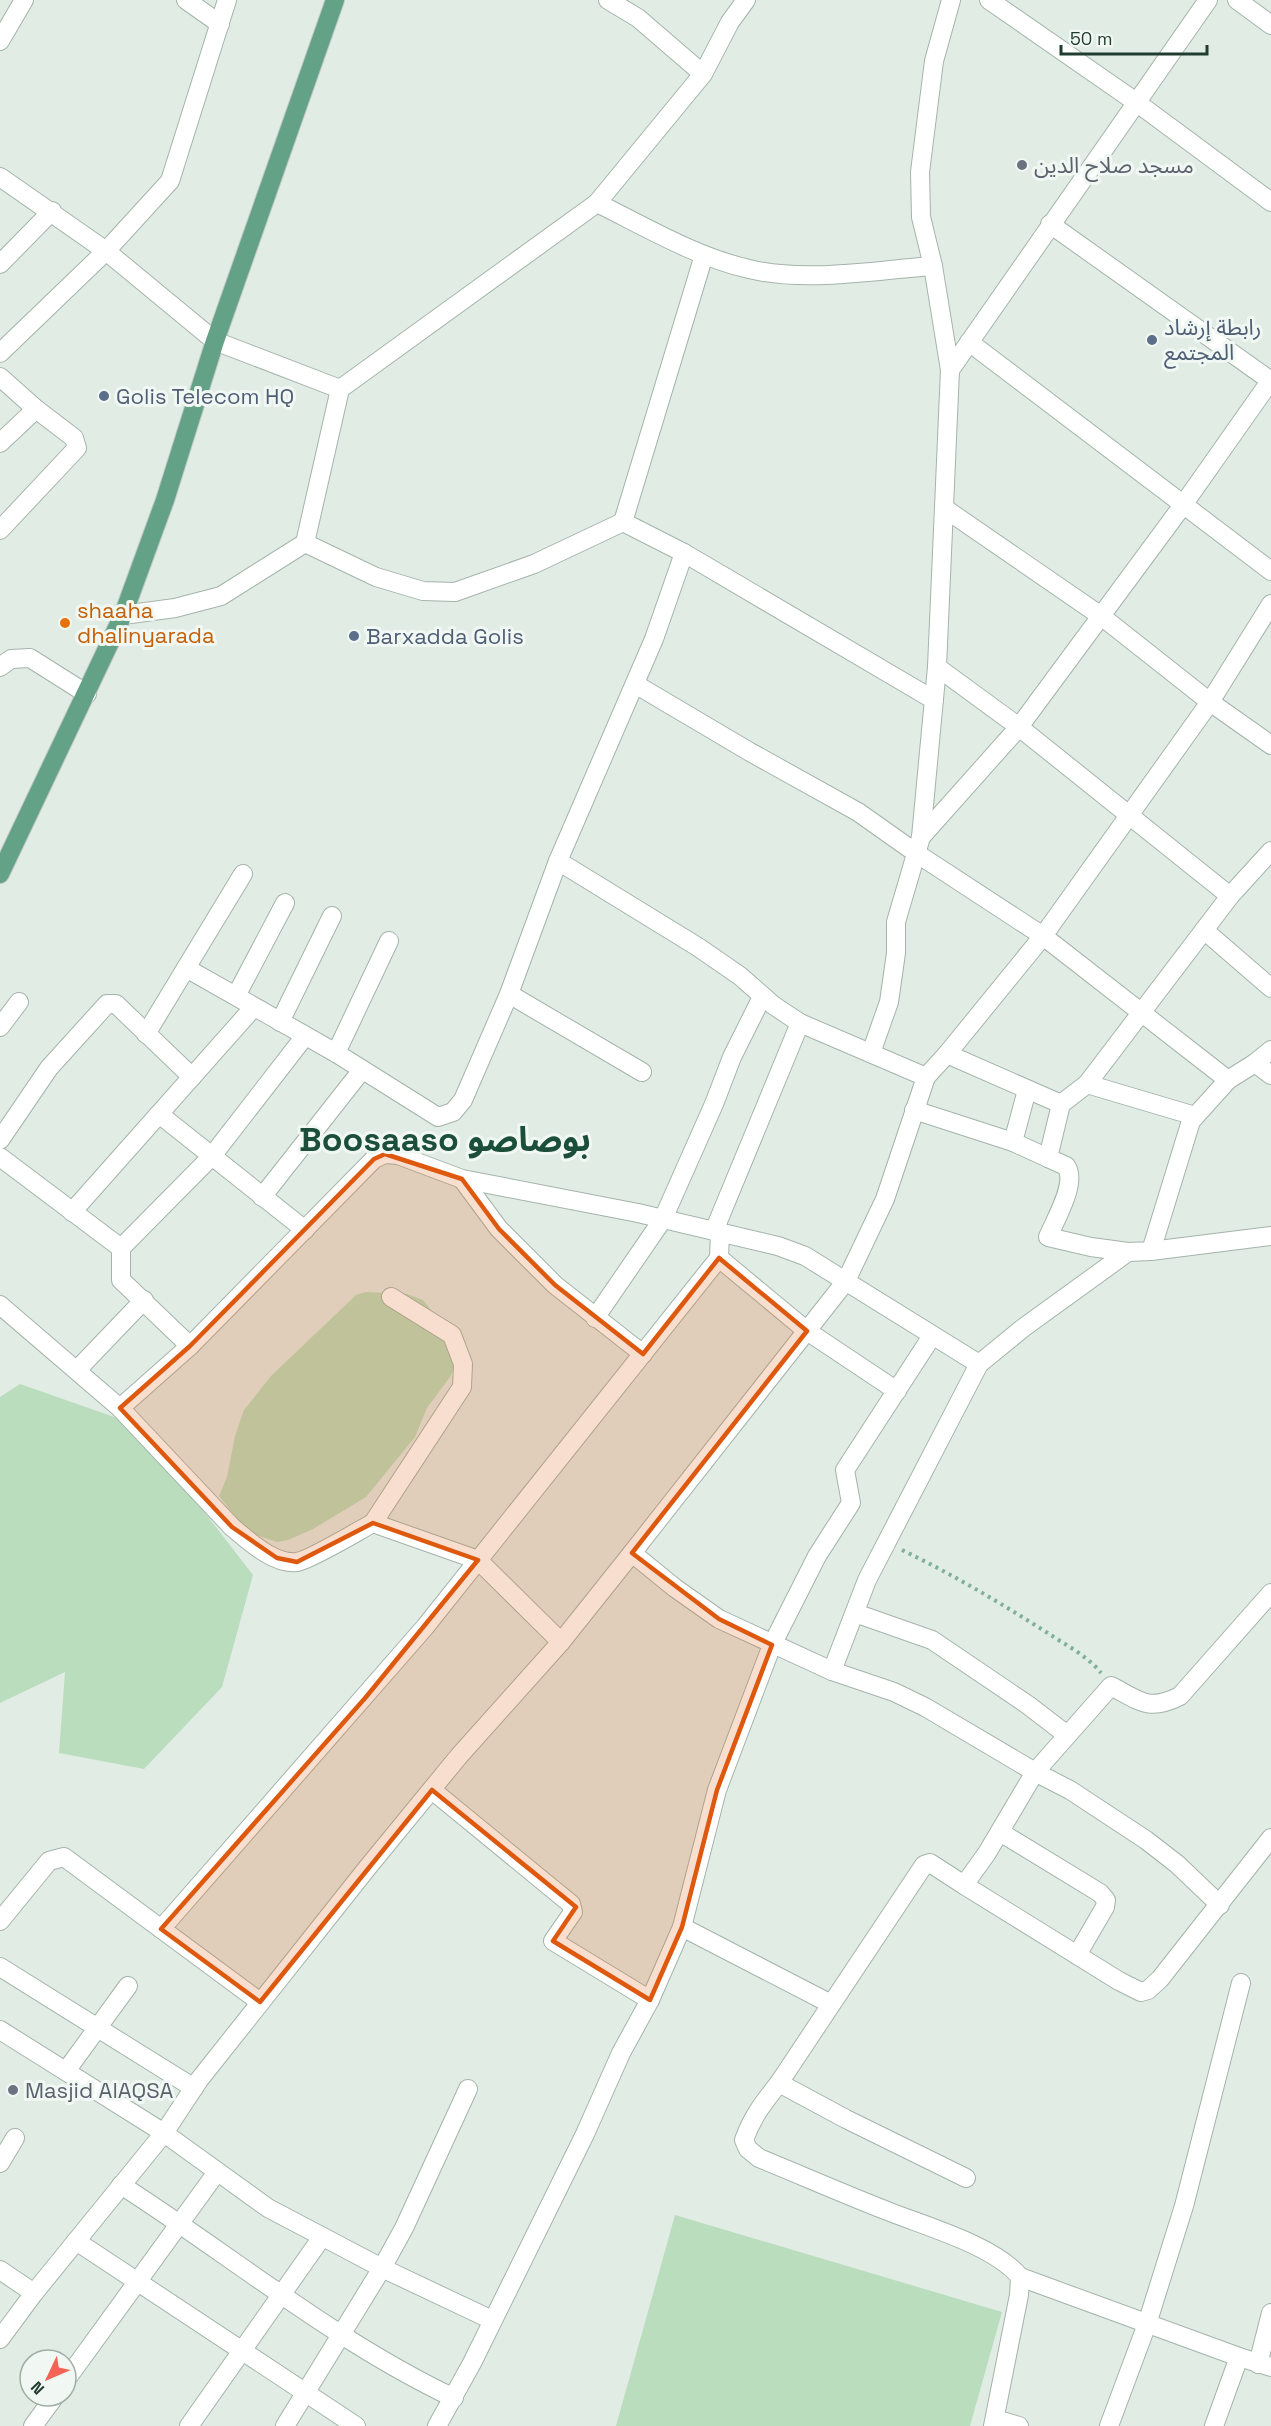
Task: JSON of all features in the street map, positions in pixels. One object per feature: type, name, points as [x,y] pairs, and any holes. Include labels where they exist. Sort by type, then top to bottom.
[{"type":"main road","points":[[1,871],[123,615],[165,500],[216,341],[335,0]]},
{"type":"street","points":[[1,35],[24,0]]},
{"type":"street","points":[[186,0],[220,24]]},
{"type":"street","points":[[0,353],[106,251],[170,181],[227,0]]},
{"type":"street","points":[[608,0],[638,18],[703,74]]},
{"type":"street","points":[[123,615],[175,609],[221,596],[305,543],[340,389],[597,203],[703,74],[730,22],[746,0]]},
{"type":"street","points":[[871,1053],[889,1002],[896,953],[896,922],[918,845],[937,667],[950,370],[933,266],[921,217],[920,172],[934,61],[951,0]]},
{"type":"street","points":[[989,0],[1136,102],[1271,202]]},
{"type":"street","points":[[950,370],[1208,0]]},
{"type":"street","points":[[1237,0],[1271,25]]},
{"type":"street","points":[[0,177],[52,211],[106,251],[216,341],[340,389]]},
{"type":"street","points":[[597,203],[704,255],[749,269],[788,275],[933,266]]},
{"type":"street","points":[[0,264],[52,211]]},
{"type":"street","points":[[918,845],[1019,728],[1183,505],[1271,380],[1050,224]]},
{"type":"street","points":[[305,543],[375,577],[423,591],[455,592],[534,564],[623,522],[704,255]]},
{"type":"street","points":[[969,342],[1271,571]]},
{"type":"street","points":[[0,377],[74,438],[76,448],[3,522]]},
{"type":"street","points":[[0,443],[36,409]]},
{"type":"street","points":[[944,508],[1101,616],[1210,702],[1271,746]]},
{"type":"street","points":[[623,522],[684,553],[934,700]]},
{"type":"street","points":[[186,968],[336,1053],[438,1118],[453,1112],[463,1100],[509,994],[558,861],[654,639],[684,553]]},
{"type":"street","points":[[0,2339],[34,2293],[164,2133],[194,2088],[260,2002],[487,1723],[561,1642],[846,1281],[885,1199],[926,1077],[1043,936],[1210,702],[1271,604]]},
{"type":"street","points":[[0,667],[11,659],[30,658],[87,694]]},
{"type":"street","points":[[937,667],[1130,815],[1230,897]]},
{"type":"street","points":[[635,684],[750,752],[918,845],[1043,936],[1228,1080]]},
{"type":"street","points":[[1048,1158],[1061,1104],[1087,1084],[1230,897],[1271,851]]},
{"type":"street","points":[[558,861],[698,947],[740,976],[762,997],[800,1023],[926,1077]]},
{"type":"street","points":[[146,1034],[243,874]]},
{"type":"street","points":[[236,996],[285,903]]},
{"type":"street","points":[[280,1022],[332,916]]},
{"type":"street","points":[[1204,930],[1271,988]]},
{"type":"street","points":[[336,1053],[389,941]]},
{"type":"street","points":[[509,994],[642,1072]]},
{"type":"street","points":[[596,1318],[663,1219],[714,1104],[732,1057],[762,997]]},
{"type":"street","points":[[0,1027],[19,1002]]},
{"type":"street","points":[[0,1140],[49,1068],[106,1004],[116,1004],[192,1077]]},
{"type":"street","points":[[72,1212],[254,1007]]},
{"type":"street","points":[[161,1929],[425,1627],[719,1258],[717,1232],[800,1023]]},
{"type":"street","points":[[190,1346],[121,1280],[121,1248],[212,1156],[305,1036]]},
{"type":"street","points":[[1151,1251],[1191,1121],[1228,1080],[1271,1050]]},
{"type":"street","points":[[947,1054],[1061,1104]]},
{"type":"street","points":[[1255,1063],[1271,1075]]},
{"type":"street","points":[[262,1197],[362,1070]]},
{"type":"street","points":[[1087,1084],[1195,1116]]},
{"type":"street","points":[[1013,1142],[1027,1090]]},
{"type":"street","points":[[914,1110],[1013,1142],[1066,1166],[1071,1172],[1067,1193],[1048,1237],[1091,1247],[1128,1252],[1271,1236]]},
{"type":"street","points":[[159,1114],[305,1230]]},
{"type":"street","points":[[120,1408],[190,1346],[374,1159],[385,1154],[398,1155],[462,1179],[663,1219],[800,1253],[979,1364]]},
{"type":"street","points":[[0,1157],[121,1248]]},
{"type":"street","points":[[462,1179],[499,1229],[555,1285],[643,1354]]},
{"type":"street","points":[[832,1671],[867,1580],[979,1364],[1023,1328],[1128,1252]]},
{"type":"street","points":[[719,1258],[807,1331],[897,1391]]},
{"type":"street","points":[[0,1305],[120,1408],[232,1527],[251,1543],[277,1558],[297,1562],[373,1523],[462,1388],[464,1364],[452,1335],[391,1297]]},
{"type":"street","points":[[77,1370],[144,1300]]},
{"type":"street","points":[[437,2426],[454,2398],[585,2133],[621,2054],[650,2000],[682,1927],[717,1790],[772,1645],[818,1556],[851,1503],[845,1470],[932,1336]]},
{"type":"street","points":[[373,1523],[478,1560],[561,1642]]},
{"type":"street","points":[[632,1553],[675,1588],[719,1619],[832,1671],[894,1692],[925,1707],[1070,1790],[1146,1840],[1177,1864],[1220,1905]]},
{"type":"street","points":[[964,1885],[1000,1832],[1035,1772],[1111,1686],[1151,1706],[1165,1704],[1180,1696],[1271,1593]]},
{"type":"street","points":[[855,1612],[932,1640],[1028,1705],[1067,1735]]},
{"type":"street","points":[[432,1790],[571,1904],[573,1912],[553,1941],[650,2000]]},
{"type":"street","points":[[1000,1832],[1100,1893],[1106,1900],[1105,1907],[1077,1955]]},
{"type":"street","points":[[1271,1838],[1160,1979],[1148,1990],[1142,1992],[1134,1990],[939,1868],[930,1863],[924,1864],[779,2083],[754,2114],[744,2140],[753,2154],[889,2212],[952,2236],[999,2258],[1013,2268],[1020,2277],[1264,2365],[1271,2313]]},
{"type":"street","points":[[0,1921],[49,1861],[64,1857],[260,2002]]},
{"type":"street","points":[[682,1927],[831,2004]]},
{"type":"street","points":[[0,1967],[194,2088]]},
{"type":"street","points":[[1109,2426],[1148,2324],[1184,2206],[1241,1983]]},
{"type":"street","points":[[66,2071],[128,1986]]},
{"type":"street","points":[[0,2030],[164,2133],[268,2208],[382,2268],[492,2320]]},
{"type":"street","points":[[779,2083],[966,2178]]},
{"type":"street","points":[[285,2426],[404,2228],[468,2089]]},
{"type":"street","points":[[0,2163],[15,2138]]},
{"type":"street","points":[[78,2363],[217,2172]]},
{"type":"street","points":[[121,2185],[179,2222],[341,2336],[413,2379],[454,2398]]},
{"type":"street","points":[[189,2426],[322,2237]]},
{"type":"street","points":[[76,2241],[356,2426]]},
{"type":"street","points":[[0,2270],[34,2293]]},
{"type":"street","points":[[1019,2426],[994,2422],[1020,2277]]},
{"type":"street","points":[[1214,2426],[1239,2357]]},
{"type":"street","points":[[33,2426],[46,2408]]},
{"type":"path","points":[[886,1543],[945,1570],[999,1602],[1088,1661],[1097,1668],[1111,1686]]},
{"type":"highlighted area","points":[[385,1154],[462,1179],[499,1229],[555,1285],[643,1354],[719,1258],[807,1331],[632,1553],[719,1619],[772,1645],[717,1790],[682,1927],[650,2000],[553,1941],[576,1907],[432,1790],[260,2002],[161,1929],[366,1697],[478,1560],[373,1523],[297,1562],[277,1558],[232,1527],[120,1408],[190,1346],[374,1159]]},
{"type":"green space","points":[[366,1292],[407,1294],[423,1300],[456,1341],[459,1357],[450,1377],[427,1408],[415,1437],[366,1497],[313,1529],[288,1540],[277,1542],[256,1535],[238,1520],[219,1496],[227,1477],[235,1436],[244,1410],[271,1376],[356,1295]]},
{"type":"green space","points":[[20,1384],[137,1425],[253,1575],[222,1687],[144,1769],[59,1753],[65,1672],[0,1703],[0,1397]]},
{"type":"green space","points":[[675,2215],[1002,2312],[970,2426],[616,2426]]},
{"type":"place","name":"مسجد صلاح الدين","points":[[1022,165]]},
{"type":"place","name":"رابطة إرشاد المجتمع","points":[[1152,340]]},
{"type":"place","name":"Golis Telecom HQ","points":[[104,396]]},
{"type":"place","name":"shaaha dhalinyarada","points":[[65,623]]},
{"type":"place","name":"Barxadda Golis","points":[[354,636]]},
{"type":"place","name":"Masjid AlAQSA","points":[[13,2090]]},
{"type":"district","name":"Boosaaso بوصاصو","points":[[445,1139]]}]
